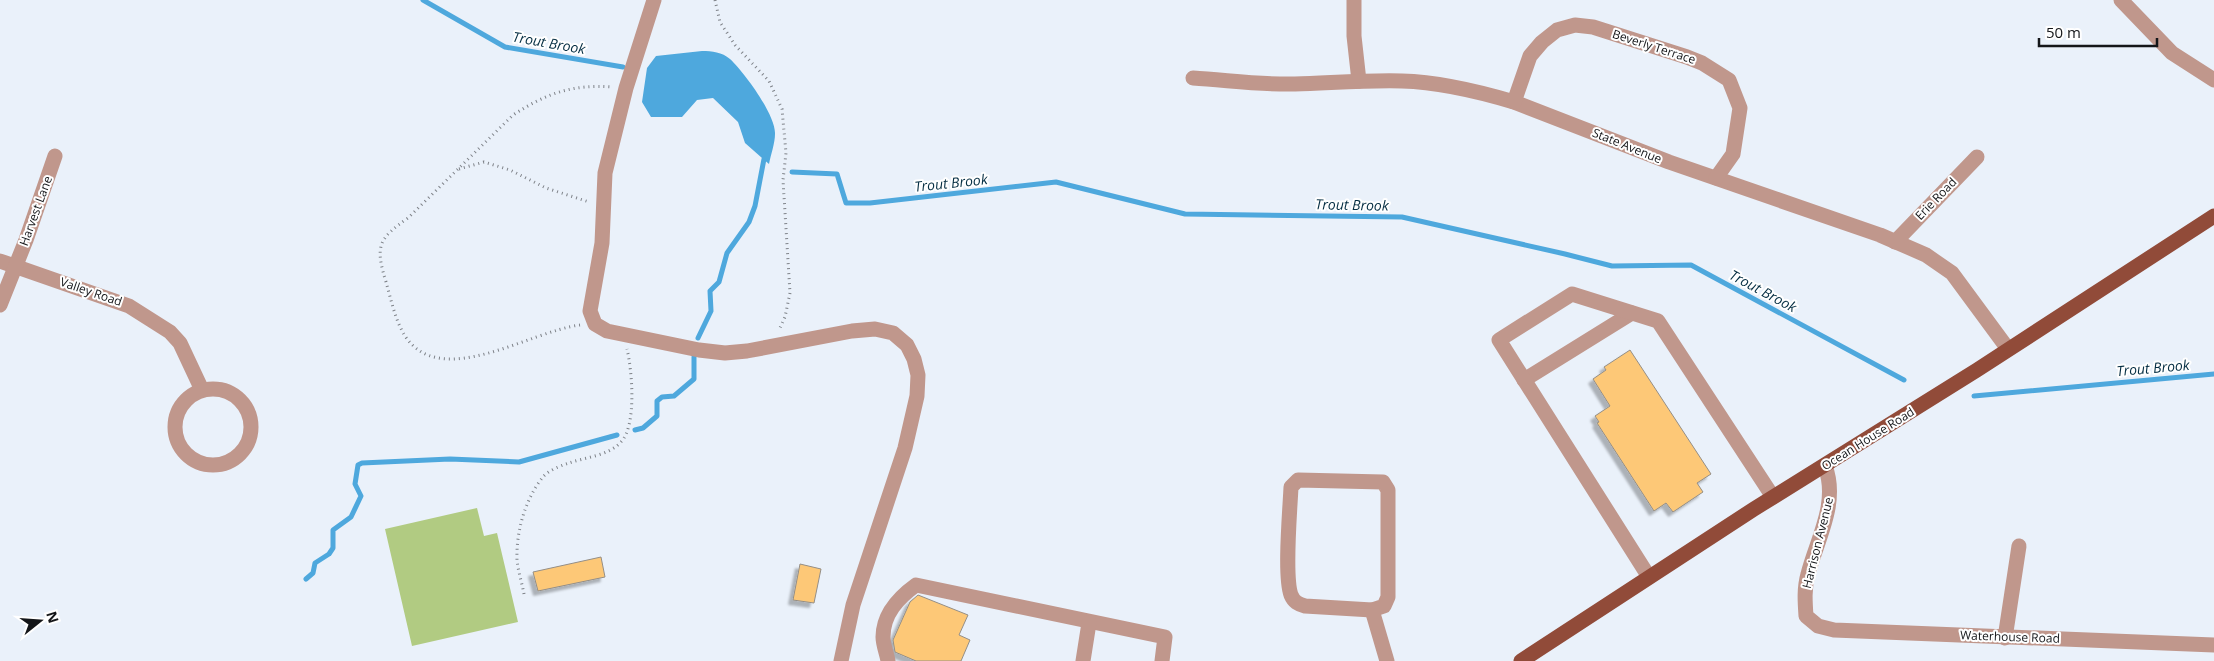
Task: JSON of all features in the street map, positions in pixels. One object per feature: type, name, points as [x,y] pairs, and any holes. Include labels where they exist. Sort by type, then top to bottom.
[{"type":"main road","name":"Ocean House Road","points":[[1521,661],[1649,577],[2214,216]]},
{"type":"street","points":[[654,0],[626,88],[606,173],[602,243],[590,311],[595,324],[607,331],[699,350],[724,353],[747,351],[852,331],[875,329],[893,333],[907,345],[914,359],[918,375],[917,396],[905,448],[853,605],[841,661]]},
{"type":"street","points":[[1354,0],[1354,36],[1359,80]]},
{"type":"street","points":[[2121,0],[2172,53],[2214,80]]},
{"type":"street","name":"Beverly Terrace","points":[[1514,102],[1530,56],[1542,42],[1557,30],[1575,25],[1593,27],[1702,63],[1729,80],[1740,108],[1733,154],[1716,178]]},
{"type":"street","name":"State Avenue","points":[[1193,78],[1294,84],[1359,80],[1438,84],[1488,94],[1514,102],[1669,162],[1895,242],[1940,263],[1952,273],[2008,349]]},
{"type":"street","name":"Harvest Lane","points":[[0,305],[55,156]]},
{"type":"street","name":"Erie Road","points":[[1895,242],[1977,157]]},
{"type":"street","name":"Valley Road","points":[[0,261],[129,306],[170,332],[180,343],[202,390]]},
{"type":"street","points":[[1649,577],[1499,340],[1572,294],[1658,321],[1774,497]]},
{"type":"street","points":[[1524,380],[1632,313]]},
{"type":"street","points":[[216,389],[229,392],[239,399],[248,411],[251,424],[250,438],[243,451],[231,462],[213,466],[195,462],[182,452],[175,438],[174,425],[177,412],[184,401],[202,390],[216,389]]},
{"type":"street","name":"Harrison Avenue","points":[[1809,619],[1806,616],[1805,589],[1815,549],[1826,521],[1831,492],[1825,466]]},
{"type":"street","points":[[1298,480],[1383,482],[1388,490],[1388,597],[1384,606],[1372,610],[1305,606],[1296,603],[1291,594],[1288,578],[1291,487],[1298,480]]},
{"type":"street","points":[[2004,638],[2019,546]]},
{"type":"street","points":[[888,661],[883,638],[888,612],[905,593],[916,585],[1090,623],[1165,637],[1162,661]]},
{"type":"street","points":[[1372,610],[1387,661]]},
{"type":"street","name":"Waterhouse Road","points":[[1809,619],[1818,626],[1834,630],[2214,645]]},
{"type":"street","points":[[1083,661],[1090,623]]},
{"type":"path","points":[[715,0],[720,22],[735,45],[769,81],[782,109],[786,153],[783,180],[790,293],[785,317],[771,347]]},
{"type":"path","points":[[595,324],[563,327],[480,356],[444,360],[428,356],[414,346],[405,335],[390,297],[379,255],[381,242],[513,115],[534,102],[560,91],[581,86],[626,88]]},
{"type":"path","points":[[456,170],[484,162],[510,170],[546,188],[604,205]]},
{"type":"path","points":[[524,594],[517,560],[519,538],[524,515],[543,476],[555,468],[609,452],[627,434],[630,417],[630,365],[623,334]]},
{"type":"green space","points":[[477,508],[484,536],[497,533],[518,622],[412,646],[385,529]]},
{"type":"water","points":[[702,51],[717,52],[730,59],[751,83],[765,105],[774,126],[775,134],[769,164],[745,143],[738,122],[713,98],[697,100],[682,117],[651,117],[642,102],[647,68],[656,56]]},
{"type":"building","points":[[1630,350],[1711,474],[1697,483],[1703,492],[1673,512],[1666,503],[1654,511],[1597,423],[1599,422],[1595,416],[1610,406],[1593,379],[1606,370],[1604,367]]},
{"type":"building","points":[[601,557],[605,577],[538,591],[533,572]]},
{"type":"building","points":[[800,564],[821,569],[814,603],[793,600]]},
{"type":"building","points":[[918,595],[968,615],[959,635],[970,640],[961,661],[916,661],[895,652],[893,640],[910,602]]},
{"type":"waterway","name":"Trout Brook","points":[[423,0],[505,47],[623,67]]},
{"type":"waterway","points":[[698,338],[711,311],[710,291],[719,282],[727,253],[749,222],[755,206],[764,159]]},
{"type":"waterway","name":"Trout Brook","points":[[792,172],[837,174],[846,203],[870,203],[1056,182],[1185,214],[1402,217],[1612,266],[1691,265],[1904,380]]},
{"type":"waterway","points":[[635,430],[643,428],[657,416],[657,401],[662,397],[674,396],[694,379],[694,357]]},
{"type":"waterway","name":"Trout Brook","points":[[1974,396],[2214,374]]},
{"type":"waterway","points":[[306,579],[313,573],[315,563],[329,554],[333,548],[333,530],[351,517],[361,496],[355,484],[358,465],[362,463],[450,459],[519,462],[617,435]]}]
